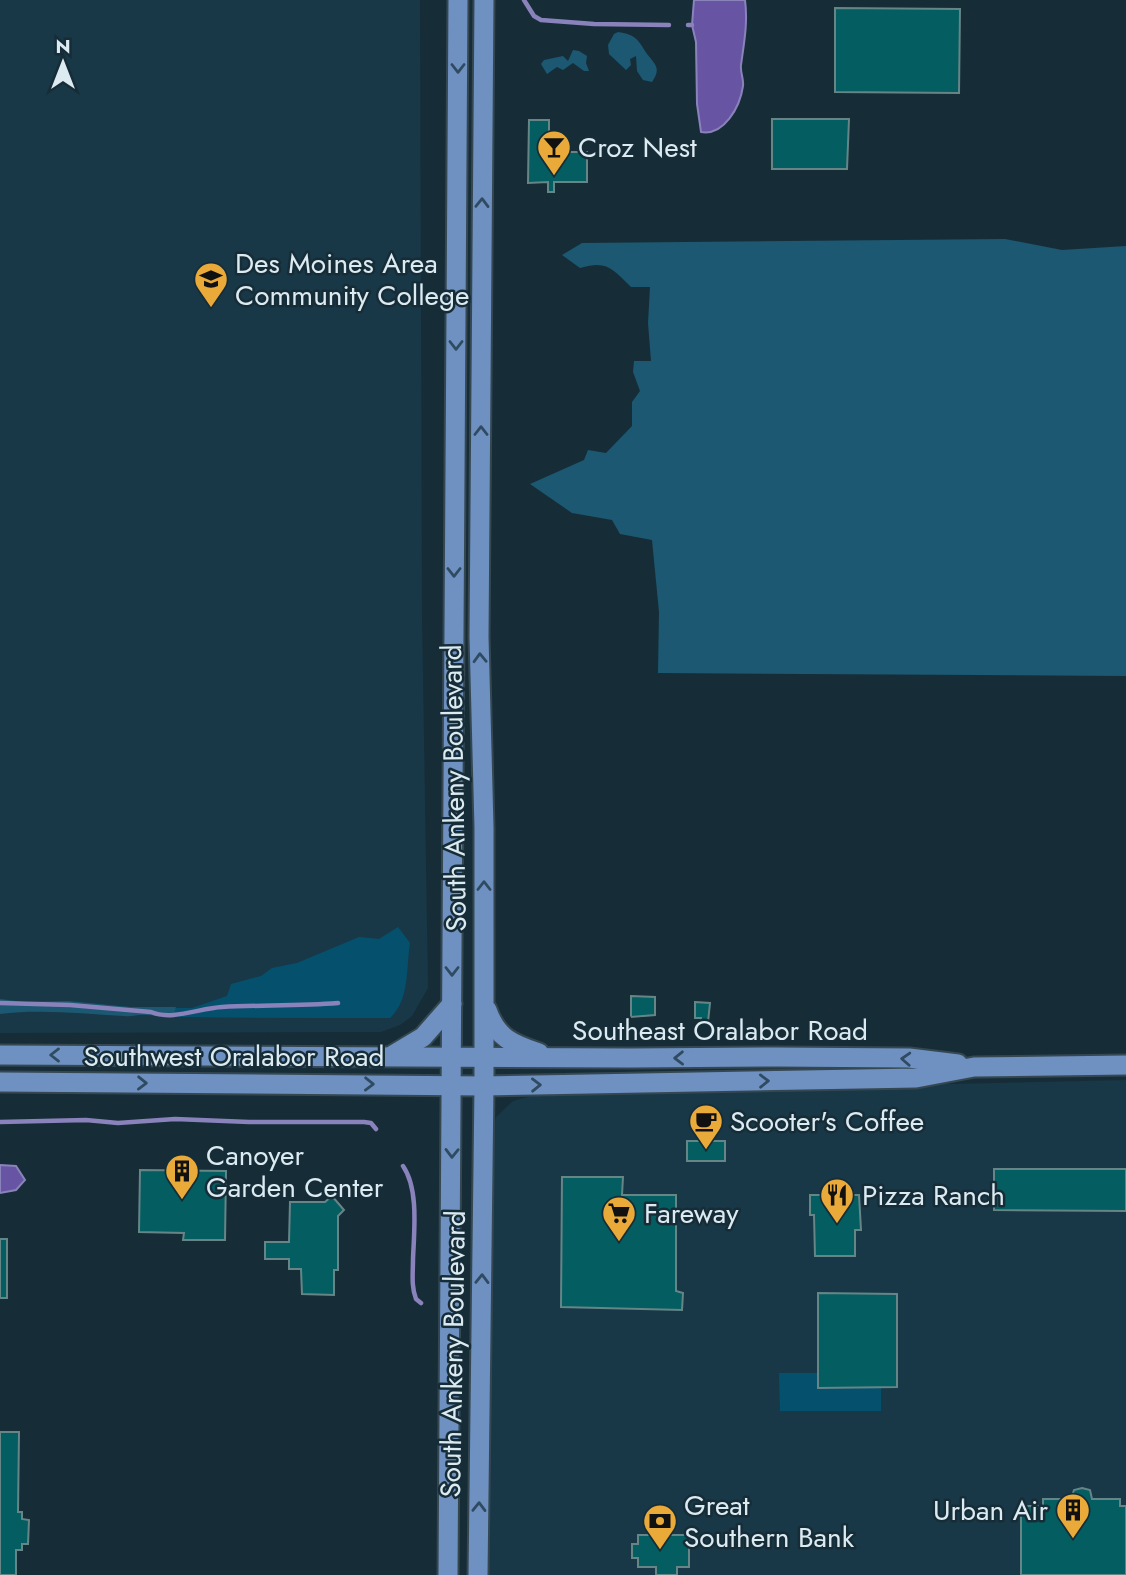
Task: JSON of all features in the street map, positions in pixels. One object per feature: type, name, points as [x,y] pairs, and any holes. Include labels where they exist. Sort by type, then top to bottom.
[{"type":"main road","name":"South Ankeny Boulevard","points":[[458,0],[452,1004],[467,1057],[478,1575]]},
{"type":"main road","name":"South Ankeny Boulevard","points":[[448,1575],[467,1057],[484,1003],[484,828],[479,637],[484,0]]},
{"type":"main road","points":[[457,272],[482,272]]},
{"type":"main road","points":[[484,1003],[498,1033],[519,1046],[552,1058]]},
{"type":"main road","points":[[390,1056],[423,1037],[452,1004]]},
{"type":"main road","name":"Southwest Oralabor Road","points":[[0,1055],[467,1057]]},
{"type":"main road","name":"Southeast Oralabor Road","points":[[467,1057],[909,1058],[974,1067],[1126,1065]]},
{"type":"main road","name":"Southeast Oralabor Road","points":[[468,1086],[916,1078],[974,1067]]},
{"type":"main road","name":"Southwest Oralabor Road","points":[[0,1082],[468,1086]]},
{"type":"shaded area","name":"Des Moines Area Community College","points":[[0,0],[420,0],[422,617],[428,988],[412,1016],[400,1025],[381,1032],[0,1033]]},
{"type":"shaded area","points":[[694,0],[745,0],[741,94],[724,125],[709,132],[701,132],[697,104],[696,42],[692,25]]},
{"type":"shaded area","points":[[618,32],[635,38],[654,62],[657,73],[652,82],[643,80],[637,71],[636,56],[630,59],[631,65],[626,70],[609,54],[608,45]]},
{"type":"shaded area","points":[[573,50],[587,56],[589,71],[584,71],[573,63],[563,70],[557,67],[547,74],[541,64],[544,60],[563,56],[568,61]]},
{"type":"shaded area","points":[[1005,239],[1062,250],[1126,246],[1126,676],[658,673],[659,612],[652,540],[620,534],[612,520],[572,513],[530,484],[584,460],[588,450],[606,453],[632,426],[632,402],[640,391],[633,372],[634,361],[651,361],[648,323],[650,287],[631,287],[609,268],[597,265],[580,268],[562,255],[582,243]]},
{"type":"shaded area","points":[[398,927],[410,943],[404,993],[390,1018],[176,1017],[171,1013],[176,1008],[192,1008],[227,996],[231,984],[261,976],[272,968],[297,963],[359,937],[379,939]]},
{"type":"shaded area","points":[[0,999],[176,1007],[173,1017],[47,1012],[0,1014]]},
{"type":"shaded area","points":[[1126,1080],[1126,1575],[485,1575],[489,1144],[496,1117],[513,1101],[542,1093]]},
{"type":"shaded area","points":[[0,1165],[16,1166],[25,1180],[16,1190],[0,1193]]},
{"type":"shaded area","points":[[779,1373],[818,1373],[818,1388],[881,1387],[881,1411],[780,1411]]},
{"type":"building","points":[[835,8],[960,9],[959,93],[835,92]]},
{"type":"building","points":[[772,119],[849,119],[847,169],[772,169]]},
{"type":"building","points":[[529,120],[549,120],[549,152],[587,152],[587,182],[554,182],[554,192],[548,192],[548,182],[528,183]]},
{"type":"building","points":[[631,996],[655,997],[655,1015],[631,1017]]},
{"type":"building","points":[[695,1002],[710,1003],[708,1022],[695,1018]]},
{"type":"building","name":"Scooter's Coffee","points":[[687,1141],[725,1141],[725,1161],[687,1161]]},
{"type":"building","points":[[994,1169],[1126,1169],[1126,1211],[994,1210]]},
{"type":"building","name":"Canoyer Garden Center","points":[[140,1170],[226,1171],[225,1240],[183,1240],[184,1233],[139,1232]]},
{"type":"building","name":"Fareway","points":[[562,1177],[623,1177],[622,1195],[676,1195],[676,1291],[683,1293],[682,1310],[561,1307]]},
{"type":"building","name":"Pizza Ranch","points":[[810,1195],[859,1195],[861,1230],[855,1230],[855,1256],[815,1256],[814,1215],[810,1215]]},
{"type":"building","points":[[332,1196],[344,1210],[338,1216],[338,1270],[334,1270],[334,1295],[302,1294],[301,1269],[289,1269],[289,1259],[265,1259],[265,1242],[289,1242],[290,1202],[325,1202]]},
{"type":"building","points":[[0,1239],[7,1239],[7,1298],[0,1298]]},
{"type":"building","points":[[818,1293],[897,1294],[897,1387],[818,1388]]},
{"type":"building","points":[[0,1432],[19,1432],[18,1512],[22,1512],[22,1519],[29,1520],[28,1544],[22,1544],[22,1550],[16,1550],[16,1575],[0,1575]]},
{"type":"building","name":"Urban Air","points":[[1074,1490],[1090,1490],[1092,1499],[1120,1499],[1120,1506],[1126,1506],[1126,1575],[1021,1575],[1021,1506],[1043,1506],[1043,1499],[1071,1499]]},
{"type":"building","name":"Great Southern Bank","points":[[638,1535],[689,1535],[689,1567],[677,1567],[677,1575],[656,1575],[656,1567],[638,1567],[638,1558],[632,1558],[632,1544],[638,1544]]},
{"type":"waterway","points":[[524,0],[534,16],[541,20],[669,25]]},
{"type":"waterway","points":[[0,1003],[70,1005],[168,1015],[222,1007],[338,1003]]},
{"type":"waterway","points":[[0,1122],[86,1120],[118,1123],[175,1119],[364,1122],[371,1123],[376,1129]]},
{"type":"waterway","points":[[403,1166],[413,1198],[413,1284],[416,1299],[421,1303]]},
{"type":"place","name":"Croz Nest","points":[[554,177]]},
{"type":"place","name":"Des Moines Area Community College","points":[[211,309]]},
{"type":"place","name":"Scooter's Coffee","points":[[706,1151]]},
{"type":"place","name":"Canoyer Garden Center","points":[[182,1201]]},
{"type":"place","name":"Pizza Ranch","points":[[837,1225]]},
{"type":"place","name":"Fareway","points":[[619,1243]]},
{"type":"place","name":"Urban Air","points":[[1073,1540]]},
{"type":"place","name":"Great Southern Bank","points":[[660,1551]]}]
